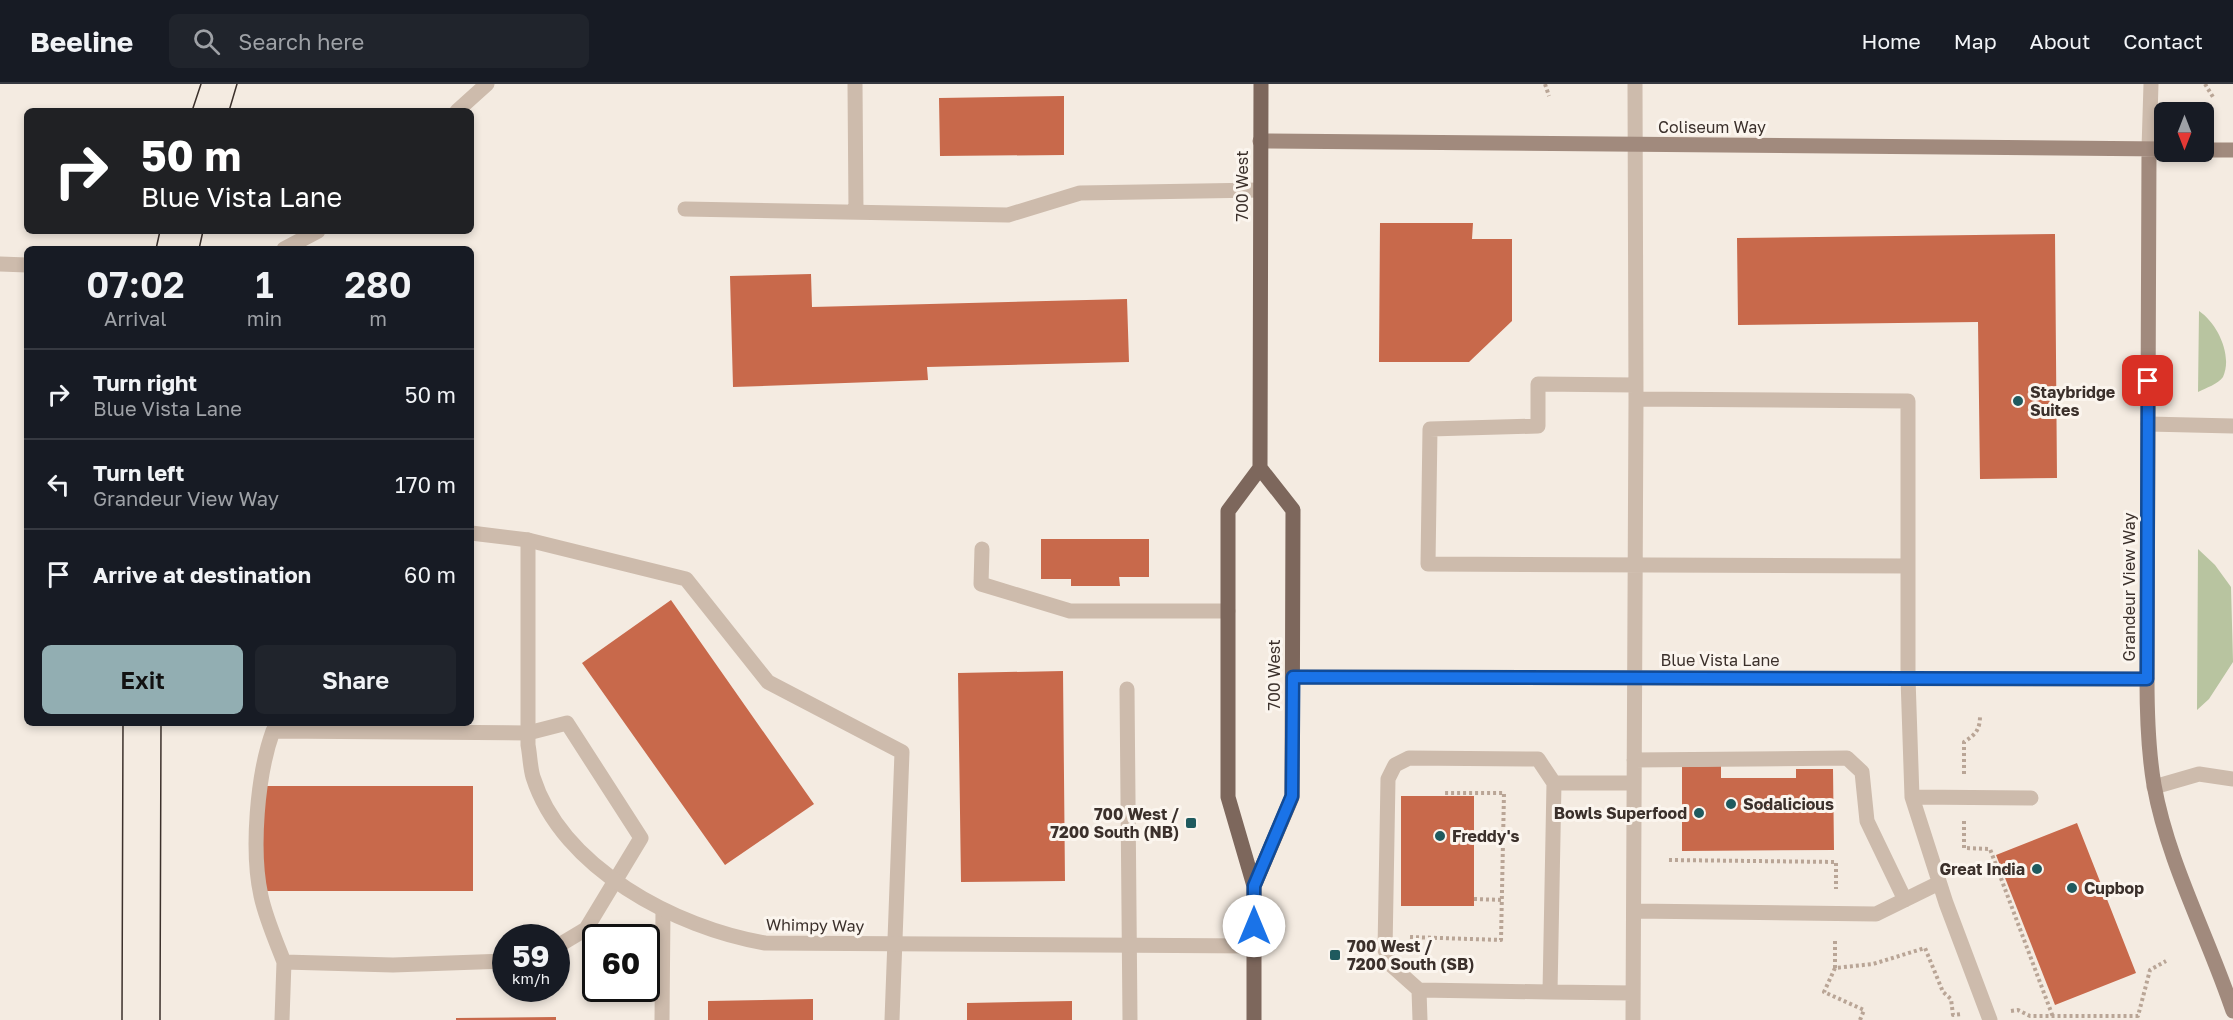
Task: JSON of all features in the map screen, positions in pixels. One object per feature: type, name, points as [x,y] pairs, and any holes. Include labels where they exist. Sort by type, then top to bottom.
[{"type":"main road","name":"700 West","points":[[1254,1020],[1254,886],[1228,796],[1228,511],[1260,468],[1261,84]]},
{"type":"main road","name":"700 West","points":[[1254,886],[1292,796],[1293,510],[1260,468]]},
{"type":"street","points":[[460,108],[487,84]]},
{"type":"street","points":[[855,84],[856,213]]},
{"type":"street","points":[[1633,1020],[1635,84]]},
{"type":"street","points":[[2151,84],[2154,116]]},
{"type":"street","name":"Coliseum Way","points":[[1260,141],[2154,149]]},
{"type":"street","points":[[2214,150],[2233,150]]},
{"type":"street","name":"Grandeur View Way","points":[[2157,162],[2148,424],[2148,730],[2154,787],[2171,844],[2233,1011]]},
{"type":"street","points":[[685,209],[1008,215],[1080,194],[1260,189]]},
{"type":"street","points":[[290,246],[312,234]]},
{"type":"street","points":[[0,264],[24,265]]},
{"type":"street","points":[[1908,566],[1428,564],[1430,429],[1538,426],[1538,384],[1636,392],[1908,401],[1908,566],[1908,678],[1912,796],[1939,884],[1990,1020]]},
{"type":"street","points":[[2148,424],[2233,426]]},
{"type":"street","points":[[474,533],[528,540],[686,579],[768,682],[902,752],[892,1020]]},
{"type":"street","name":"Whimpy Way","points":[[528,540],[528,733],[533,775],[550,813],[578,849],[615,878],[663,910],[714,931],[765,943],[1254,946]]},
{"type":"street","points":[[982,549],[981,584],[1070,611],[1228,611]]},
{"type":"street","name":"Blue Vista Lane","points":[[1293,677],[2147,679]]},
{"type":"street","points":[[1127,690],[1130,1020]]},
{"type":"street","points":[[282,1020],[284,962],[261,898],[254,857],[265,752],[273,731],[528,733],[567,723],[641,838],[586,929],[570,939]]},
{"type":"street","points":[[1551,992],[1554,783],[1538,759],[1409,758],[1395,765],[1388,779],[1385,950],[1391,965],[1419,990],[1551,992],[1633,993]]},
{"type":"street","points":[[1634,760],[1847,758],[1862,772],[1867,821],[1905,900]]},
{"type":"street","points":[[2154,787],[2199,774],[2233,778]]},
{"type":"street","points":[[1554,783],[1634,783]]},
{"type":"street","points":[[1912,796],[2031,798]]},
{"type":"street","points":[[1634,911],[1875,914],[1939,884]]},
{"type":"street","points":[[662,1020],[663,910]]},
{"type":"street","points":[[284,962],[393,965],[492,961]]},
{"type":"street","points":[[1419,990],[1420,1020]]},
{"type":"path","points":[[1545,84],[1549,96]]},
{"type":"path","points":[[2205,84],[2213,97]]},
{"type":"path","points":[[1980,716],[1980,727],[1975,735],[1964,742],[1964,848],[1990,849],[2053,1017]]},
{"type":"path","points":[[1402,937],[1501,940],[1503,793],[1443,793]]},
{"type":"path","points":[[1669,860],[1836,862],[1835,968]]},
{"type":"path","points":[[1474,899],[1503,900]]},
{"type":"green space","points":[[2199,311],[2212,323],[2222,340],[2226,368],[2221,379],[2198,392]]},
{"type":"green space","points":[[2198,549],[2215,565],[2231,587],[2233,662],[2209,699],[2197,710]]},
{"type":"building","points":[[1064,96],[1064,155],[940,156],[939,98]]},
{"type":"building","points":[[1380,223],[1473,223],[1472,239],[1512,239],[1512,321],[1469,362],[1379,362]]},
{"type":"building","name":"Staybridge Suites","points":[[2055,234],[2057,478],[1980,479],[1978,322],[1738,325],[1737,238]]},
{"type":"building","points":[[811,274],[812,307],[1127,299],[1129,362],[927,367],[928,380],[733,387],[730,276]]},
{"type":"building","points":[[1041,539],[1149,539],[1149,577],[1119,577],[1120,586],[1071,586],[1071,579],[1041,579]]},
{"type":"building","points":[[671,600],[814,804],[725,865],[582,663]]},
{"type":"building","points":[[1063,671],[1065,881],[961,882],[958,673]]},
{"type":"building","points":[[1721,766],[1721,778],[1796,778],[1796,769],[1833,769],[1834,850],[1682,851],[1682,767]]},
{"type":"building","points":[[263,786],[473,786],[473,891],[263,891]]},
{"type":"building","points":[[1401,796],[1474,796],[1474,906],[1401,906]]},
{"type":"building","points":[[2077,823],[2136,973],[2055,1005],[1996,855]]},
{"type":"building","points":[[813,999],[813,1020],[708,1020],[708,1001]]},
{"type":"building","points":[[1072,1001],[1072,1020],[967,1020],[967,1003]]},
{"type":"building","points":[[556,1017],[556,1020],[456,1020],[456,1018]]},
{"type":"tram line","points":[[193,108],[201,84]]},
{"type":"tram line","points":[[230,108],[237,84]]},
{"type":"tram line","points":[[157,246],[159,234]]},
{"type":"tram line","points":[[200,246],[202,234]]},
{"type":"tram line","points":[[122,1020],[123,726]]},
{"type":"tram line","points":[[160,1020],[161,726]]},
{"type":"place","name":"Staybridge Suites","points":[[2018,401]]},
{"type":"place","name":"Sodalicious","points":[[1731,804]]},
{"type":"place","name":"Bowls Superfood","points":[[1699,813]]},
{"type":"place","name":"700 West / 7200 South (NB)","points":[[1191,823]]},
{"type":"place","name":"Freddy's","points":[[1440,836]]},
{"type":"place","name":"Great India","points":[[2037,869]]},
{"type":"place","name":"Cupbop","points":[[2072,888]]},
{"type":"place","name":"700 West / 7200 South (SB)","points":[[1335,955]]},
{"type":"route","points":[[1254,926],[1254,886],[1292,796],[1293,677],[2147,679],[2148,381]]}]
